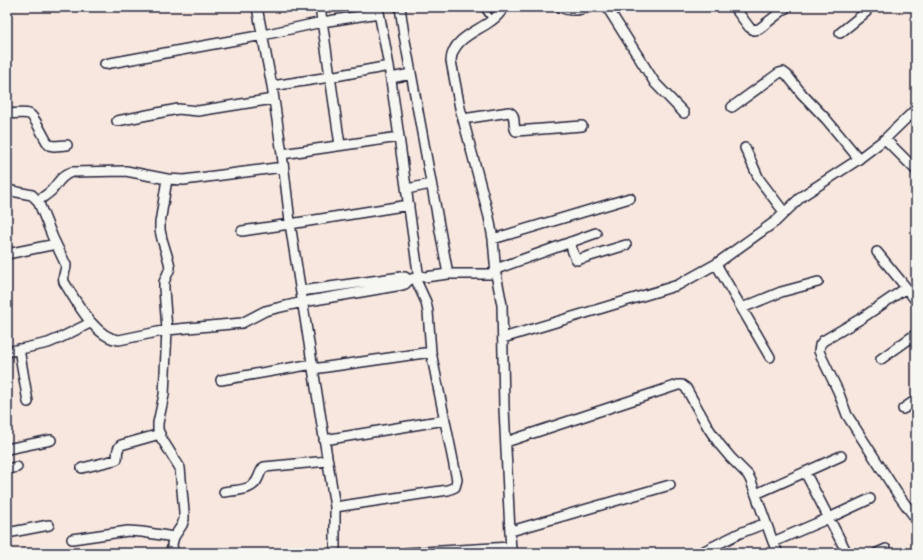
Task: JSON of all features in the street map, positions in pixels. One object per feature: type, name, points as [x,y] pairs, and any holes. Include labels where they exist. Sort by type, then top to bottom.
[{"type":"street","points":[[257,7],[272,86],[290,224],[335,507],[335,553]]},
{"type":"street","points":[[320,7],[340,145]]},
{"type":"street","points":[[400,7],[401,76],[399,137],[419,186],[448,274]]},
{"type":"street","points":[[406,553],[474,549],[511,550],[502,305],[489,217],[463,120],[451,61],[451,54],[461,40],[492,20],[504,7]]},
{"type":"street","points":[[560,7],[572,10],[580,10],[590,7]]},
{"type":"street","points":[[607,7],[655,82],[684,113]]},
{"type":"street","points":[[734,7],[749,27],[754,30],[759,28],[787,7]]},
{"type":"street","points":[[840,33],[866,12],[866,7]]},
{"type":"street","points":[[7,190],[32,195],[38,201],[66,265],[63,276],[64,282],[90,323],[108,338],[114,340],[167,330],[242,323],[265,311],[303,302],[402,285],[415,278],[418,272],[409,206],[419,186],[401,76],[389,66],[379,10],[263,35],[105,64]]},
{"type":"street","points":[[272,86],[389,66]]},
{"type":"street","points":[[732,107],[779,73],[783,72],[826,119],[859,159]]},
{"type":"street","points":[[117,121],[178,109],[198,110],[273,99]]},
{"type":"street","points":[[503,338],[678,285],[716,264],[776,221],[802,196],[859,159],[885,139],[916,109]]},
{"type":"street","points":[[463,120],[509,112],[513,115],[514,129],[516,131],[582,126]]},
{"type":"street","points":[[7,114],[30,114],[49,146],[67,145]]},
{"type":"street","points":[[282,154],[399,137]]},
{"type":"street","points":[[885,139],[916,170]]},
{"type":"street","points":[[745,148],[759,179],[784,212]]},
{"type":"street","points":[[38,201],[52,190],[61,177],[72,172],[126,171],[167,179],[184,180],[283,167]]},
{"type":"street","points":[[167,179],[160,230],[170,268],[164,282],[167,330],[164,395],[158,430],[178,464],[181,473],[184,519],[174,537],[172,544],[173,553]]},
{"type":"street","points":[[493,239],[630,198]]},
{"type":"street","points":[[242,231],[409,206]]},
{"type":"street","points":[[301,291],[401,277],[415,278],[496,271],[596,233]]},
{"type":"street","points":[[570,242],[577,260],[626,246]]},
{"type":"street","points":[[7,254],[56,244]]},
{"type":"street","points":[[877,252],[916,301]]},
{"type":"street","points":[[716,264],[770,357]]},
{"type":"street","points":[[335,507],[448,490],[455,487],[457,480],[431,352],[428,312],[426,302],[415,278]]},
{"type":"street","points":[[742,308],[781,292],[818,282]]},
{"type":"street","points":[[906,288],[862,318],[823,341],[820,345],[819,351],[838,391],[847,415],[916,520]]},
{"type":"street","points":[[7,352],[48,343],[90,323]]},
{"type":"street","points":[[881,359],[916,334]]},
{"type":"street","points":[[20,349],[28,402]]},
{"type":"street","points":[[221,380],[313,366],[431,352]]},
{"type":"street","points":[[506,442],[678,385],[682,386],[686,388],[709,429],[720,445],[730,458],[748,475],[778,553]]},
{"type":"street","points":[[903,409],[916,400]]},
{"type":"street","points":[[324,440],[445,420]]},
{"type":"street","points":[[82,468],[115,460],[117,459],[117,450],[121,445],[160,434]]},
{"type":"street","points":[[7,449],[51,440]]},
{"type":"street","points":[[756,494],[841,456]]},
{"type":"street","points":[[224,492],[253,486],[258,478],[260,470],[264,467],[328,461]]},
{"type":"street","points":[[7,469],[17,467]]},
{"type":"street","points":[[805,472],[847,553]]},
{"type":"street","points":[[511,531],[670,485]]},
{"type":"street","points":[[773,542],[870,499]]},
{"type":"street","points":[[700,553],[740,533],[766,523]]},
{"type":"street","points":[[7,533],[49,526]]},
{"type":"street","points":[[72,539],[128,531],[174,537]]},
{"type":"street","points":[[877,553],[886,549]]},
{"type":"lane","points":[[483,7],[492,20]]}]
